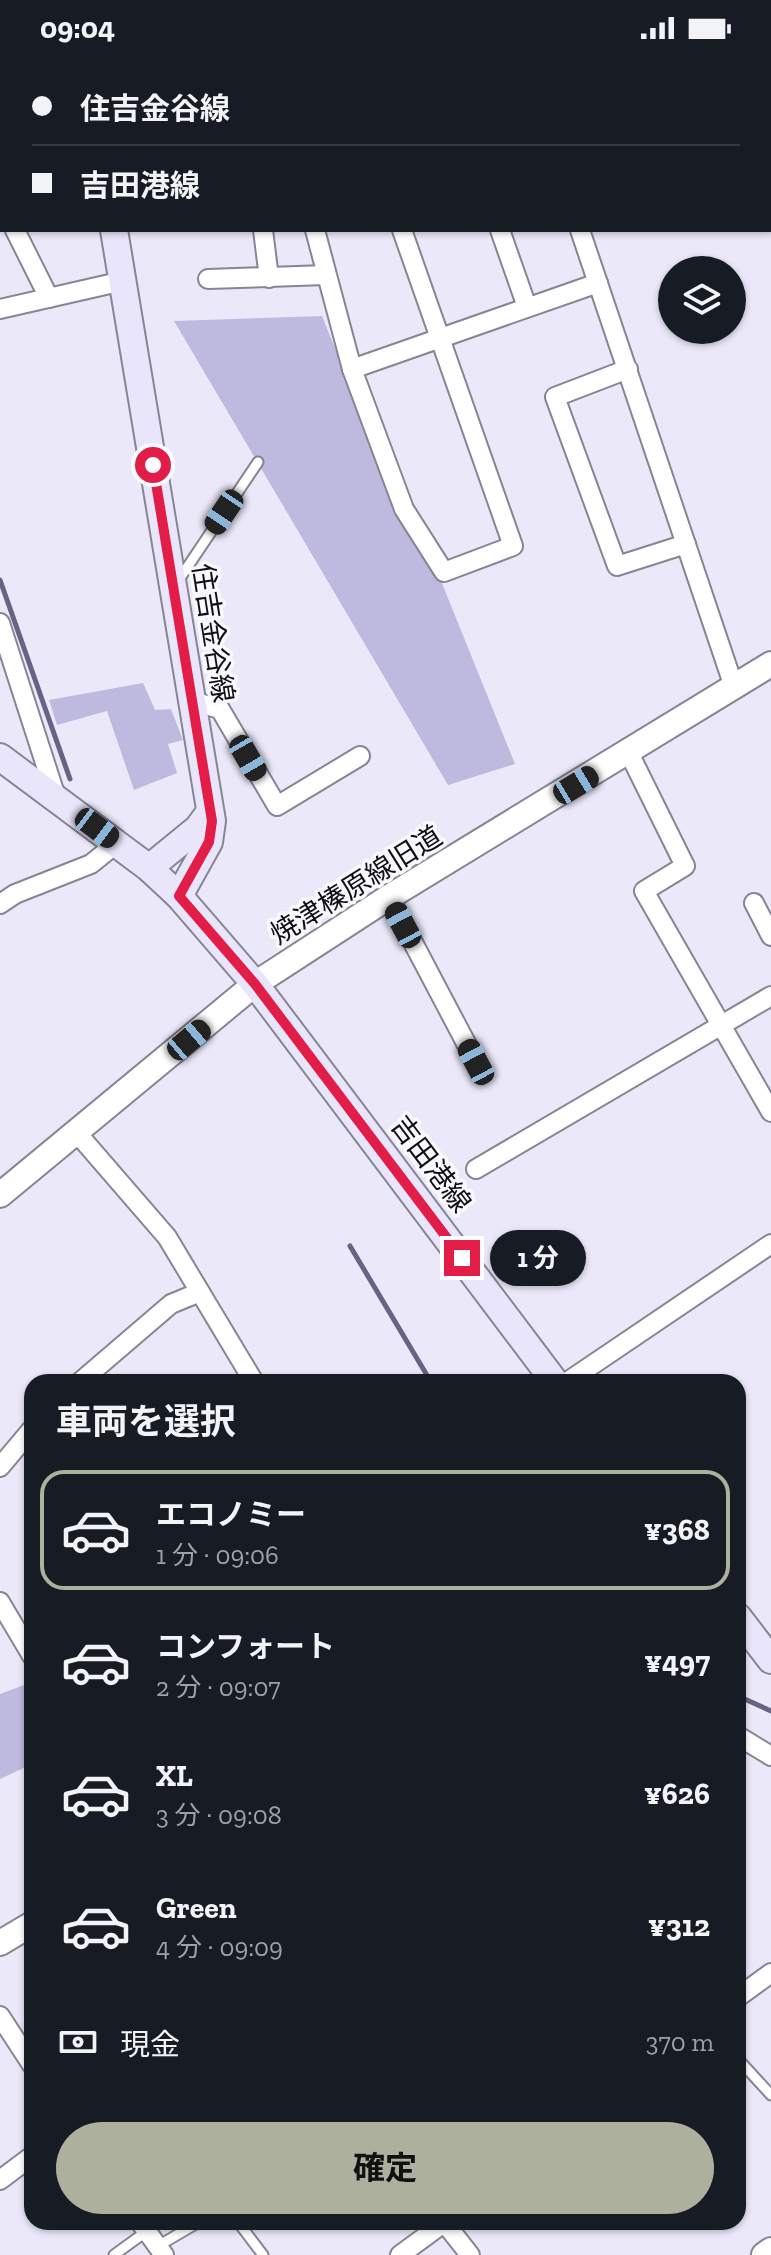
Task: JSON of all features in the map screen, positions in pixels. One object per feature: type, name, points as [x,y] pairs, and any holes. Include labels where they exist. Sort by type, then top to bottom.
[{"type":"main road","name":"住吉金谷線","points":[[114,232],[212,829],[209,842],[179,896]]},
{"type":"main road","points":[[0,757],[149,868],[179,896],[255,984]]},
{"type":"main road","points":[[149,868],[198,828],[209,813]]},
{"type":"main road","name":"吉田港線","points":[[255,984],[549,1374]]},
{"type":"main road","points":[[746,1627],[771,1660]]},
{"type":"street","points":[[16,232],[49,298]]},
{"type":"street","points":[[263,232],[269,278]]},
{"type":"street","points":[[315,232],[352,369],[404,509],[444,572],[513,546],[403,232]]},
{"type":"street","points":[[501,232],[527,307]]},
{"type":"street","points":[[581,232],[734,687]]},
{"type":"street","points":[[208,279],[326,275]]},
{"type":"street","points":[[0,309],[123,281]]},
{"type":"street","points":[[352,369],[598,283]]},
{"type":"street","points":[[628,369],[555,397],[617,566],[686,544]]},
{"type":"street","points":[[0,623],[7,672],[56,797]]},
{"type":"street","name":"焼津榛原線旧道","points":[[0,1195],[255,984],[389,897],[771,664]]},
{"type":"street","points":[[192,701],[220,709],[277,806],[360,756]]},
{"type":"street","points":[[629,753],[685,866],[644,891],[771,1112]]},
{"type":"street","points":[[0,904],[15,894],[91,864],[117,843]]},
{"type":"street","points":[[389,897],[476,1062]]},
{"type":"street","points":[[754,903],[771,936]]},
{"type":"street","points":[[476,1169],[718,1024],[771,996]]},
{"type":"street","points":[[77,1133],[167,1237],[249,1374]]},
{"type":"street","points":[[579,1374],[771,1244]]},
{"type":"street","points":[[89,1374],[171,1304],[200,1292]]},
{"type":"street","points":[[0,1467],[10,1450],[24,1437]]},
{"type":"street","points":[[0,1602],[24,1642]]},
{"type":"street","points":[[746,1741],[771,1756]]},
{"type":"street","points":[[0,1943],[24,1929]]},
{"type":"street","points":[[746,1991],[771,1973]]},
{"type":"street","points":[[0,2016],[24,2053]]},
{"type":"street","points":[[0,2180],[24,2162]]},
{"type":"street","points":[[400,2255],[433,2230]]},
{"type":"street","points":[[450,2230],[470,2255]]},
{"type":"street","points":[[764,2255],[771,2250]]},
{"type":"lane","points":[[173,588],[258,462]]},
{"type":"lane","points":[[746,2068],[771,2095]]},
{"type":"lane","points":[[114,2255],[177,2230]]},
{"type":"lane","points":[[244,2230],[263,2255]]},
{"type":"shaded area","points":[[322,316],[360,410],[435,566],[515,764],[448,785],[174,321]]},
{"type":"shaded area","points":[[143,683],[155,710],[171,709],[183,740],[168,744],[177,773],[134,790],[107,711],[57,725],[49,700]]},
{"type":"shaded area","points":[[24,1685],[24,1768],[0,1779],[0,1694]]},
{"type":"waterway","points":[[0,580],[70,779]]},
{"type":"waterway","points":[[350,1246],[426,1374]]},
{"type":"waterway","points":[[746,1700],[771,1711]]},
{"type":"route","points":[[153,465],[212,821],[209,842],[179,896],[255,984],[462,1258]]}]
